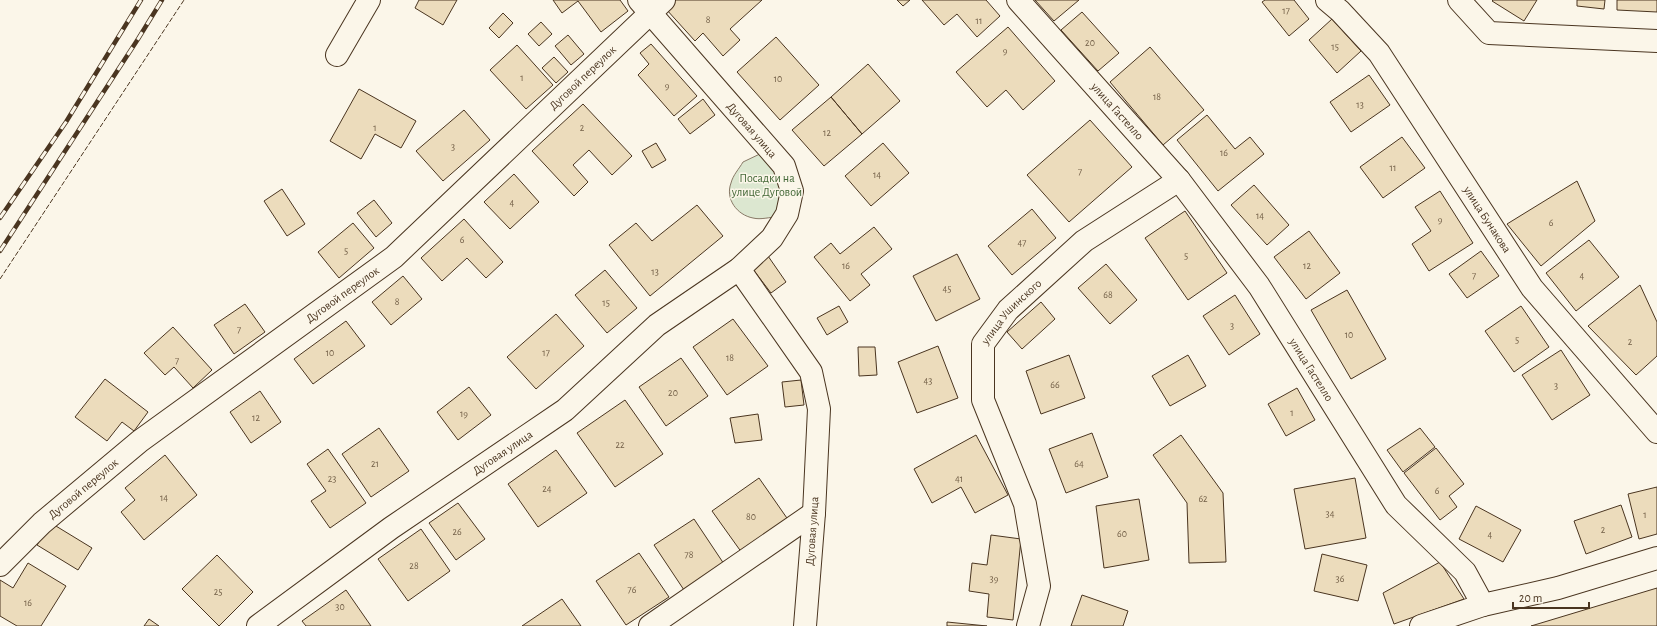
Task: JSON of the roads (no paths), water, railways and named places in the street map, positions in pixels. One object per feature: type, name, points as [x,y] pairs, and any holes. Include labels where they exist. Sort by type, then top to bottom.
[{"type":"street","points":[[338,55],[369,0]]},
{"type":"street","name":"улица Гастелло","points":[[1018,0],[1180,180],[1258,286],[1396,505],[1465,572],[1483,605]]},
{"type":"street","name":"улица Бунакова","points":[[1327,0],[1340,11],[1379,53],[1532,288],[1657,432]]},
{"type":"street","points":[[1459,0],[1489,33],[1657,41]]},
{"type":"street","name":"Дуговая улица","points":[[258,626],[391,528],[565,410],[657,325],[739,269],[772,238],[787,214],[792,191],[784,166],[651,4]]},
{"type":"street","name":"Дуговой переулок","points":[[0,565],[42,523],[140,441],[394,257],[651,4]]},
{"type":"street","name":"улица Ушинского","points":[[1028,626],[1039,586],[1025,504],[983,400],[983,344],[1008,310],[1084,241],[1180,180]]},
{"type":"street","name":"Дуговая улица","points":[[739,269],[811,372],[819,409],[814,513],[805,626]]},
{"type":"street","points":[[650,626],[814,513]]},
{"type":"street","points":[[1421,626],[1483,605],[1558,588],[1657,558]]},
{"type":"railway","points":[[0,218],[66,122],[141,0]]},
{"type":"railway","points":[[0,251],[162,0]]},
{"type":"park label","name":"Посадки на улице Дуговой","points":[[767,185]]}]
